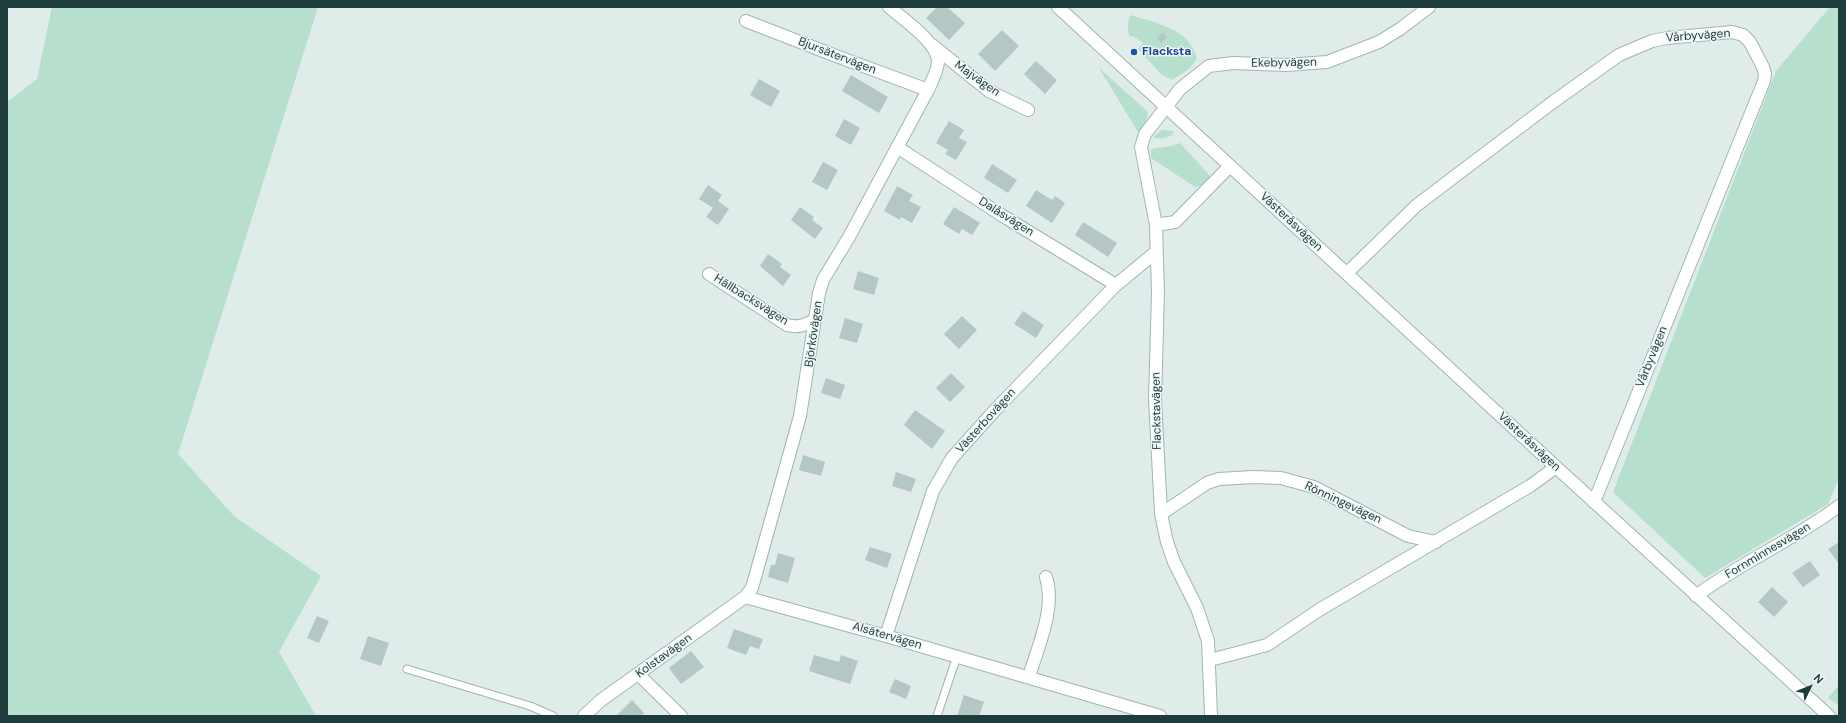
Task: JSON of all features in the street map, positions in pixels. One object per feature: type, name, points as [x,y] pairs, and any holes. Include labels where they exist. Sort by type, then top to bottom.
[{"type":"street","name":"Majvägen","points":[[889,7],[989,91],[1028,110]]},
{"type":"street","name":"Västeråsvägen","points":[[1058,7],[1556,468],[1829,716]]},
{"type":"street","name":"Ekebyvägen","points":[[1167,108],[1180,89],[1209,66],[1233,63],[1286,65],[1327,62],[1379,42],[1400,29],[1429,7]]},
{"type":"street","name":"Bjursätervägen","points":[[746,21],[928,90]]},
{"type":"street","name":"Vårbyvägen","points":[[1347,274],[1417,205],[1553,102],[1619,55],[1652,41],[1667,38],[1732,32],[1743,36],[1750,42],[1763,67],[1765,74],[1764,81],[1594,502]]},
{"type":"street","name":"Majvägen","points":[[928,90],[938,61],[935,51],[930,43]]},
{"type":"street","name":"Björkövägen","points":[[745,597],[752,588],[800,416],[815,320],[823,280],[849,237],[928,90]]},
{"type":"street","name":"Flackstavägen","points":[[1167,108],[1145,134],[1141,147],[1156,225],[1158,292],[1154,399],[1161,514],[1166,542],[1174,562],[1197,608],[1208,641],[1210,660],[1211,716]]},
{"type":"street","name":"Dalåsvägen","points":[[897,147],[1003,216],[1116,285]]},
{"type":"street","points":[[1156,225],[1175,222],[1230,166]]},
{"type":"street","name":"Västerbovägen","points":[[886,636],[933,491],[952,458],[996,409],[1116,285],[1156,252]]},
{"type":"street","name":"Hällbacksvägen","points":[[709,274],[787,326],[796,327],[806,325],[815,320]]},
{"type":"street","points":[[1210,660],[1267,645],[1319,610],[1530,486],[1556,468]]},
{"type":"street","name":"Rönningevägen","points":[[1161,514],[1207,482],[1219,479],[1246,477],[1281,478],[1320,490],[1408,536],[1436,542]]},
{"type":"street","name":"Fornminnesvägen","points":[[1696,596],[1741,566],[1818,522],[1839,506]]},
{"type":"street","points":[[1029,677],[1050,607],[1050,589],[1046,578]]},
{"type":"street","name":"Alsätervägen","points":[[745,597],[957,656],[1160,716]]},
{"type":"street","name":"Kolstavägen","points":[[584,716],[600,701],[745,597]]},
{"type":"street","points":[[638,674],[681,716]]},
{"type":"lane","points":[[937,716],[957,656]]},
{"type":"lane","points":[[408,669],[530,706],[552,716]]},
{"type":"green space","points":[[52,7],[318,7],[178,454],[235,517],[321,576],[279,652],[316,716],[7,716],[7,102],[37,79]]},
{"type":"green space","points":[[1830,7],[1839,7],[1839,478],[1828,504],[1705,578],[1613,492],[1776,71]]},
{"type":"green space","points":[[1131,15],[1166,27],[1184,37],[1190,44],[1197,58],[1192,66],[1172,80],[1161,74],[1138,49],[1143,43],[1133,36],[1130,37],[1128,26]]},
{"type":"green space","points":[[1099,68],[1147,111],[1146,122],[1138,132]]},
{"type":"green space","points":[[1162,130],[1174,131],[1172,135],[1165,138],[1153,137]]},
{"type":"green space","points":[[1180,143],[1212,178],[1211,183],[1195,187],[1151,158],[1151,149]]},
{"type":"green space","points":[[1839,685],[1839,705],[1828,698]]},
{"type":"building","points":[[937,7],[947,7],[965,23],[949,40],[926,18]]},
{"type":"building","points":[[1002,30],[1019,46],[995,71],[978,54]]},
{"type":"building","points":[[1163,32],[1167,37],[1161,43],[1157,38]]},
{"type":"building","points":[[1036,61],[1057,80],[1045,94],[1024,74]]},
{"type":"building","points":[[851,75],[888,97],[879,113],[842,91]]},
{"type":"building","points":[[759,79],[780,91],[771,107],[750,95]]},
{"type":"building","points":[[844,119],[860,128],[851,145],[835,136]]},
{"type":"building","points":[[949,121],[964,130],[959,138],[967,142],[956,160],[945,154],[948,150],[936,143]]},
{"type":"building","points":[[823,162],[838,170],[827,190],[812,182]]},
{"type":"building","points":[[992,164],[1017,180],[1008,193],[984,178]]},
{"type":"building","points":[[708,185],[722,195],[718,201],[729,209],[718,225],[706,217],[713,208],[699,199]]},
{"type":"building","points":[[897,186],[913,195],[909,201],[921,207],[912,223],[901,217],[900,220],[884,211]]},
{"type":"building","points":[[1036,190],[1052,200],[1055,196],[1065,203],[1052,223],[1026,206]]},
{"type":"building","points":[[800,207],[814,217],[812,220],[823,228],[815,239],[791,220]]},
{"type":"building","points":[[954,207],[980,223],[972,235],[962,229],[959,234],[943,224]]},
{"type":"building","points":[[1083,222],[1117,243],[1108,257],[1075,235]]},
{"type":"building","points":[[768,254],[782,264],[780,267],[791,275],[783,286],[760,266]]},
{"type":"building","points":[[858,271],[879,278],[874,295],[853,289]]},
{"type":"building","points":[[1023,311],[1044,325],[1036,338],[1014,324]]},
{"type":"building","points":[[962,316],[977,330],[959,349],[944,334]]},
{"type":"building","points":[[845,318],[863,324],[857,343],[839,338]]},
{"type":"building","points":[[951,373],[965,387],[950,402],[936,388]]},
{"type":"building","points":[[826,378],[845,385],[840,399],[821,393]]},
{"type":"building","points":[[915,410],[945,431],[932,449],[904,425]]},
{"type":"building","points":[[803,455],[825,462],[821,476],[799,470]]},
{"type":"building","points":[[896,472],[916,479],[911,492],[892,486]]},
{"type":"building","points":[[1839,542],[1839,564],[1828,549]]},
{"type":"building","points":[[870,547],[892,554],[887,568],[865,560]]},
{"type":"building","points":[[778,553],[795,558],[788,583],[768,577],[771,565],[775,565]]},
{"type":"building","points":[[1810,561],[1820,575],[1803,587],[1792,573]]},
{"type":"building","points":[[1772,587],[1788,602],[1774,617],[1758,602]]},
{"type":"building","points":[[317,616],[329,621],[319,643],[307,638]]},
{"type":"building","points":[[734,629],[763,639],[759,649],[750,646],[746,655],[727,648]]},
{"type":"building","points":[[368,636],[389,643],[381,666],[360,659]]},
{"type":"building","points":[[691,651],[704,667],[681,684],[669,668]]},
{"type":"building","points":[[814,655],[839,662],[841,655],[858,661],[850,684],[809,671]]},
{"type":"building","points":[[895,679],[911,686],[906,699],[889,692]]},
{"type":"building","points":[[964,695],[984,702],[979,716],[957,716]]},
{"type":"building","points":[[632,700],[644,713],[641,716],[618,716],[617,715]]},
{"type":"place","name":"Flacksta","points":[[1134,52]]}]
